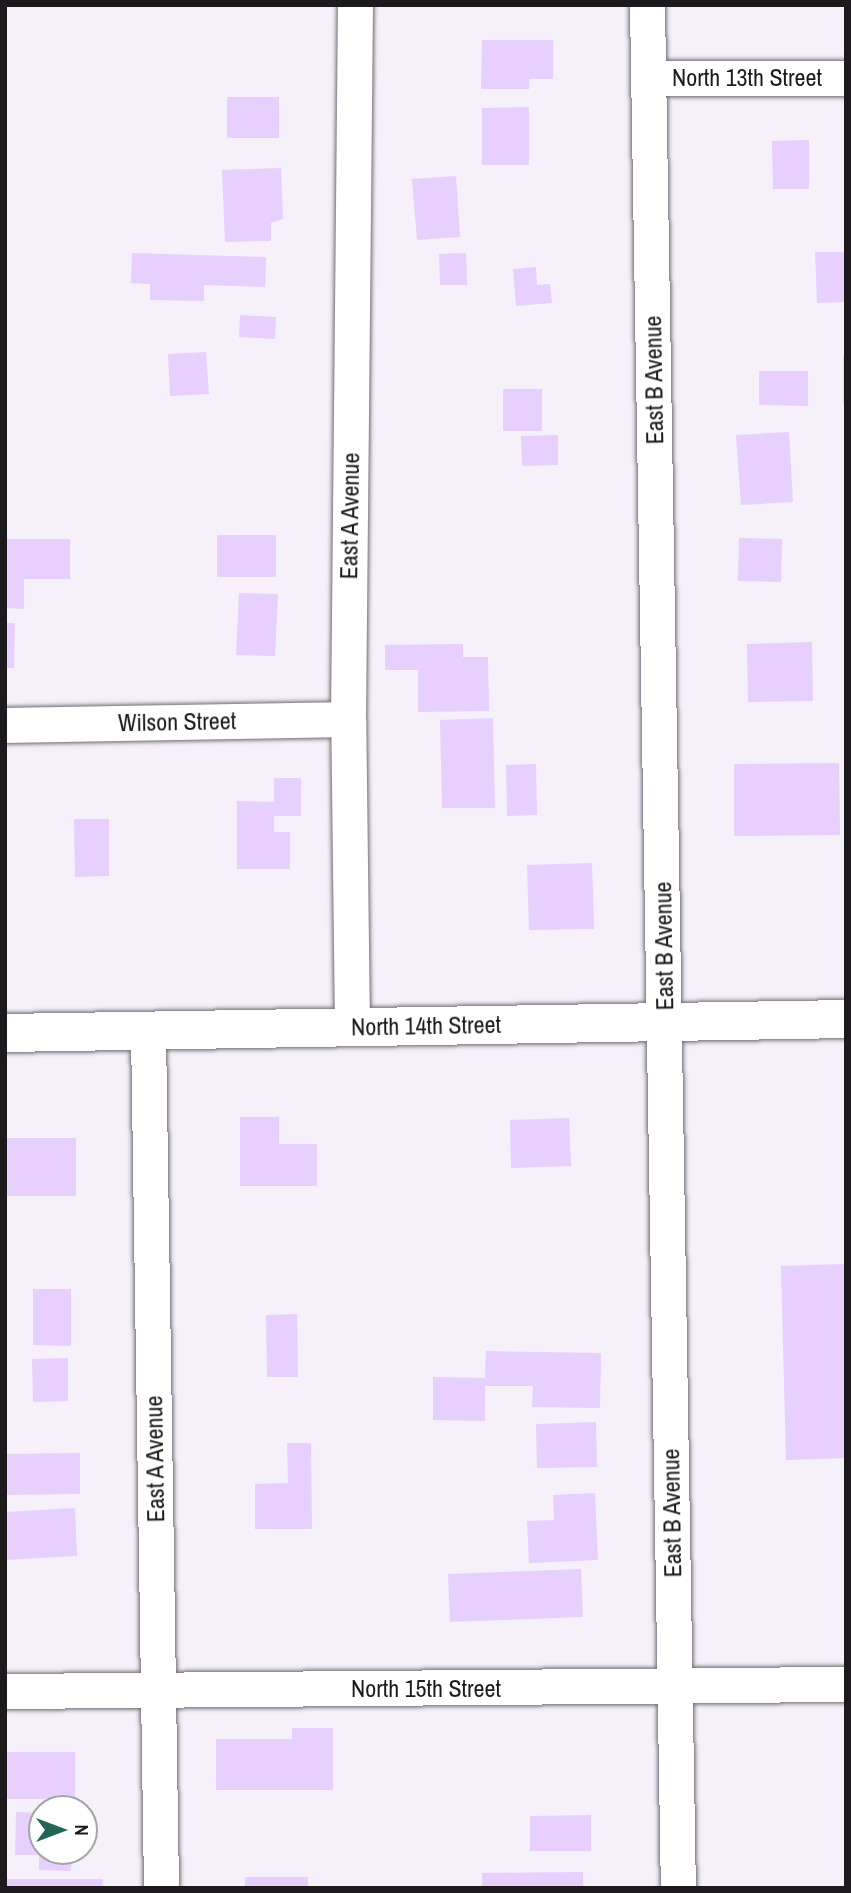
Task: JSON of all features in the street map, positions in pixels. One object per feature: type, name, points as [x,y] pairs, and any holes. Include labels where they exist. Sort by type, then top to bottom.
[{"type":"main road","name":"North 14th Street","points":[[5,1033],[846,1019]]},
{"type":"street","name":"East A Avenue","points":[[352,1028],[348,719],[355,5]]},
{"type":"street","name":"East B Avenue","points":[[646,5],[678,1888]]},
{"type":"street","name":"North 13th Street","points":[[648,78],[846,78]]},
{"type":"street","name":"Wilson Street","points":[[5,724],[348,719]]},
{"type":"street","name":"East A Avenue","points":[[148,1031],[161,1888]]},
{"type":"street","name":"North 15th Street","points":[[5,1691],[846,1684]]},
{"type":"building","points":[[482,40],[553,40],[553,79],[529,79],[529,89],[481,89]]},
{"type":"building","points":[[227,97],[279,97],[279,138],[227,138]]},
{"type":"building","points":[[529,107],[529,165],[482,165],[482,108]]},
{"type":"building","points":[[809,140],[809,189],[773,189],[772,141]]},
{"type":"building","points":[[281,168],[283,219],[271,223],[271,241],[225,242],[222,170]]},
{"type":"building","points":[[456,176],[460,237],[417,240],[412,179]]},
{"type":"building","points":[[815,252],[846,252],[846,302],[817,303]]},
{"type":"building","points":[[132,253],[266,257],[265,287],[204,285],[204,301],[150,300],[150,284],[131,283]]},
{"type":"building","points":[[466,253],[467,285],[440,285],[439,254]]},
{"type":"building","points":[[536,267],[537,285],[550,284],[552,303],[516,306],[513,269]]},
{"type":"building","points":[[240,315],[276,317],[275,339],[239,337]]},
{"type":"building","points":[[206,352],[209,394],[170,396],[168,354]]},
{"type":"building","points":[[843,356],[846,356],[846,405],[843,405]]},
{"type":"building","points":[[759,371],[808,371],[808,406],[759,405]]},
{"type":"building","points":[[503,389],[542,389],[542,431],[503,431]]},
{"type":"building","points":[[789,432],[793,502],[741,505],[736,435]]},
{"type":"building","points":[[558,435],[558,465],[522,466],[521,436]]},
{"type":"building","points":[[217,535],[276,535],[276,577],[217,577]]},
{"type":"building","points":[[739,538],[782,539],[781,582],[738,581]]},
{"type":"building","points":[[5,539],[70,539],[70,579],[24,579],[24,609],[5,608]]},
{"type":"building","points":[[239,593],[278,594],[275,656],[236,655]]},
{"type":"building","points":[[5,623],[15,623],[14,668],[5,668]]},
{"type":"building","points":[[812,642],[813,701],[748,702],[747,644]]},
{"type":"building","points":[[463,644],[463,657],[488,657],[489,711],[418,712],[418,670],[385,670],[385,645]]},
{"type":"building","points":[[493,718],[495,808],[442,808],[440,720]]},
{"type":"building","points":[[839,763],[840,835],[734,836],[734,764]]},
{"type":"building","points":[[536,764],[537,815],[507,816],[506,765]]},
{"type":"building","points":[[274,778],[301,778],[301,816],[274,816],[274,832],[290,832],[290,869],[237,869],[237,801],[274,802]]},
{"type":"building","points":[[74,819],[109,819],[109,876],[75,877]]},
{"type":"building","points":[[592,863],[594,929],[529,930],[527,865]]},
{"type":"building","points":[[240,1117],[279,1117],[279,1144],[317,1144],[317,1186],[240,1186]]},
{"type":"building","points":[[569,1118],[571,1166],[511,1168],[510,1120]]},
{"type":"building","points":[[5,1138],[76,1138],[76,1196],[5,1196]]},
{"type":"building","points":[[846,1264],[846,1458],[786,1460],[781,1266]]},
{"type":"building","points":[[33,1289],[71,1289],[71,1346],[33,1345]]},
{"type":"building","points":[[297,1314],[298,1377],[267,1377],[266,1315]]},
{"type":"building","points":[[486,1351],[601,1353],[600,1408],[532,1407],[533,1386],[485,1386],[485,1421],[433,1420],[433,1377],[485,1378]]},
{"type":"building","points":[[68,1358],[68,1401],[33,1402],[32,1359]]},
{"type":"building","points":[[596,1422],[597,1467],[537,1468],[536,1424]]},
{"type":"building","points":[[287,1443],[311,1443],[312,1529],[255,1529],[255,1484],[288,1483]]},
{"type":"building","points":[[80,1453],[80,1494],[5,1495],[5,1454]]},
{"type":"building","points":[[595,1493],[598,1560],[529,1563],[527,1521],[554,1520],[553,1495]]},
{"type":"building","points":[[75,1508],[77,1556],[5,1560],[5,1512]]},
{"type":"building","points":[[581,1569],[583,1617],[450,1622],[448,1574]]},
{"type":"building","points":[[292,1728],[333,1728],[333,1790],[216,1790],[216,1739],[292,1739]]},
{"type":"building","points":[[5,1752],[75,1752],[75,1795],[28,1795],[28,1799],[5,1799]]},
{"type":"building","points":[[16,1812],[28,1812],[28,1855],[15,1855]]},
{"type":"building","points":[[591,1815],[591,1851],[530,1851],[530,1816]]},
{"type":"building","points":[[39,1865],[71,1865],[71,1871],[39,1870]]},
{"type":"building","points":[[583,1872],[583,1888],[482,1888],[482,1873]]},
{"type":"building","points":[[245,1877],[308,1877],[308,1888],[245,1888]]},
{"type":"building","points":[[5,1879],[103,1879],[102,1888],[5,1888]]}]
